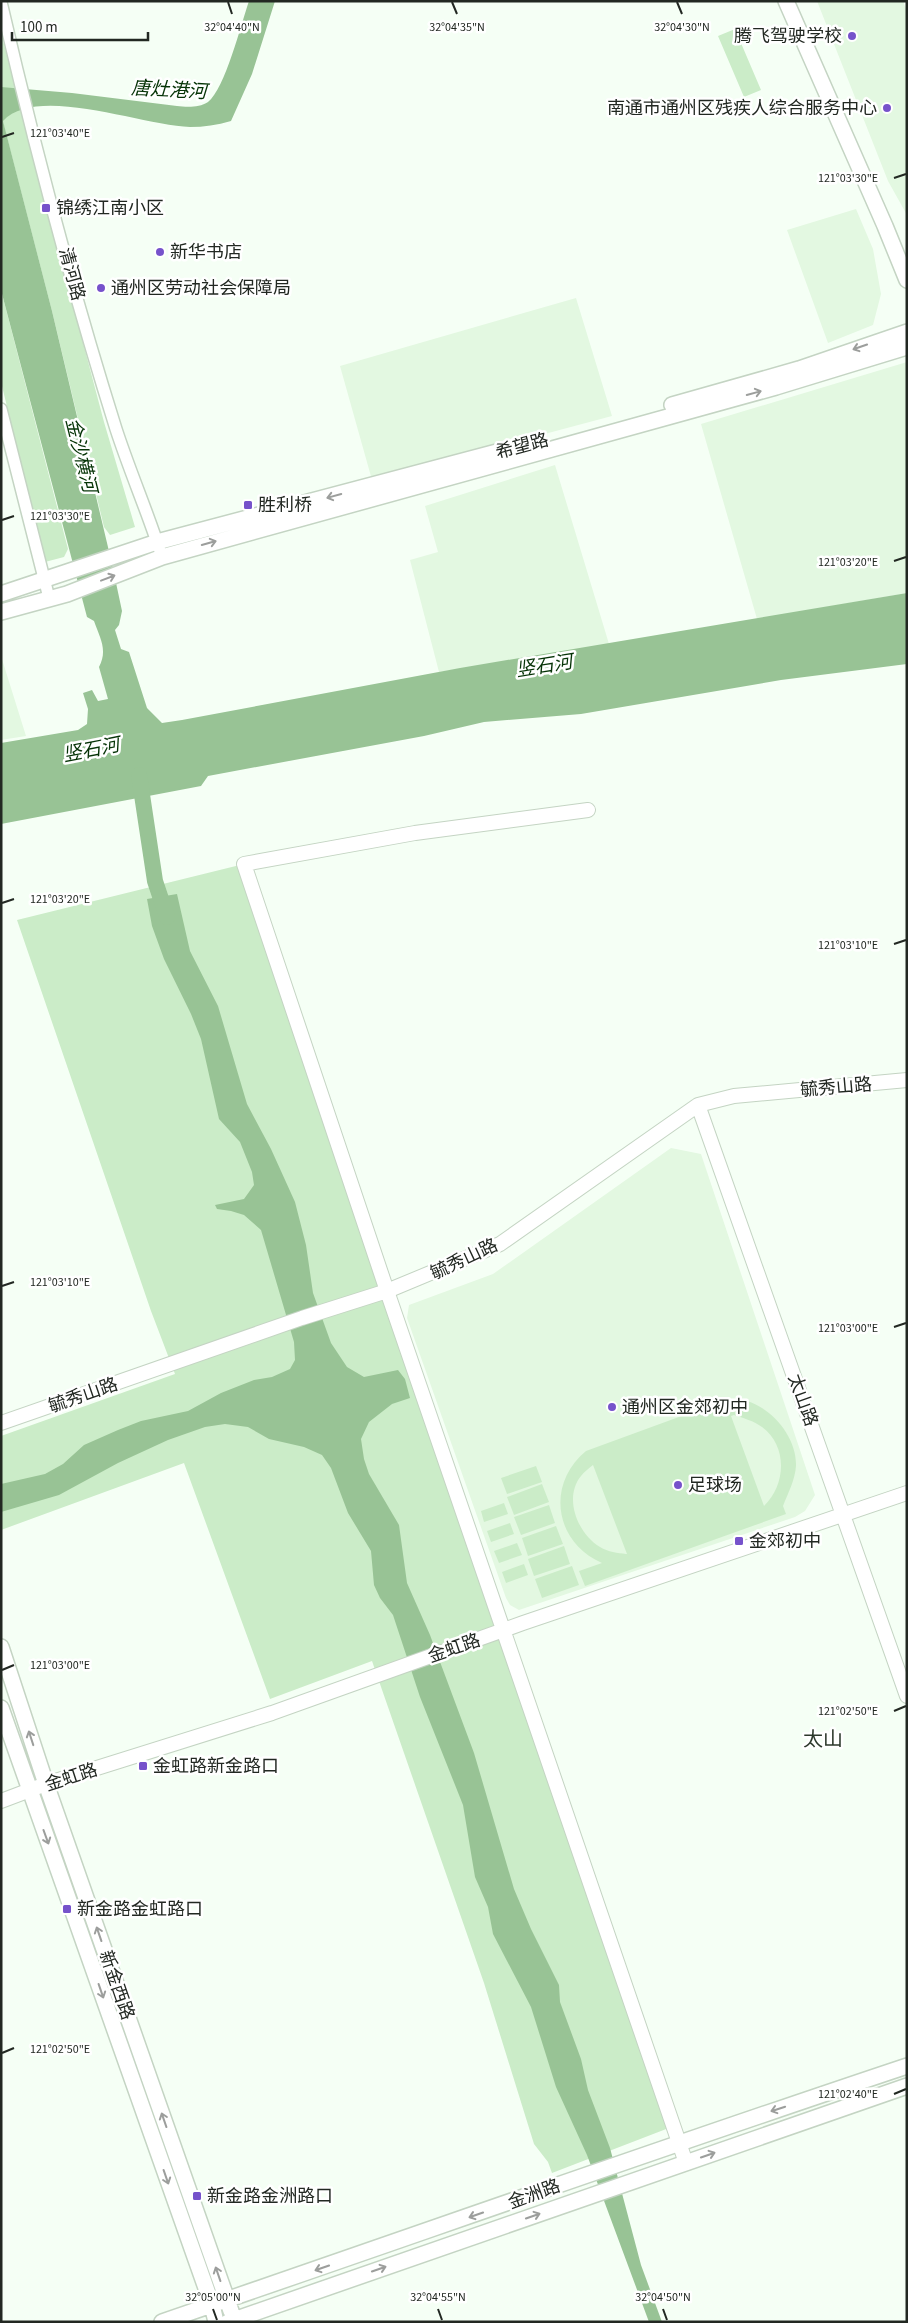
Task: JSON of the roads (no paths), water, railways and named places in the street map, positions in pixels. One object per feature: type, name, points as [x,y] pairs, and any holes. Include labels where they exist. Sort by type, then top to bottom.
[{"type":"main road","points":[[786,1],[907,280]]},
{"type":"main road","points":[[794,1],[907,258]]},
{"type":"main road","name":"希望路","points":[[45,579],[157,542],[639,414],[798,368],[907,332]]},
{"type":"main road","name":"希望路","points":[[156,560],[316,512],[776,387],[907,347]]},
{"type":"main road","points":[[1,612],[67,594],[156,560]]},
{"type":"main road","points":[[1,594],[45,579]]},
{"type":"main road","name":"新金西路","points":[[1,1647],[46,1784],[228,2301],[232,2321]]},
{"type":"main road","name":"新金西路","points":[[1,1708],[212,2305],[216,2322]]},
{"type":"main road","name":"金洲路","points":[[162,2322],[228,2301],[679,2142],[907,2066]]},
{"type":"main road","name":"金洲路","points":[[232,2321],[907,2086]]},
{"type":"street","name":"清河路","points":[[1,2],[29,116],[116,430],[157,542],[156,560]]},
{"type":"street","points":[[1,408],[49,598]]},
{"type":"street","points":[[588,810],[416,833],[244,864],[387,1291],[686,2163]]},
{"type":"street","name":"毓秀山路","points":[[1,1423],[387,1291],[500,1244],[698,1105],[734,1096],[907,1080]]},
{"type":"street","name":"太山路","points":[[698,1105],[907,1696]]},
{"type":"street","name":"金虹路","points":[[1,1801],[30,1792],[46,1784],[272,1713],[504,1631],[907,1493]]},
{"type":"water","points":[[249,1],[275,1],[252,74],[231,121],[190,127],[65,106],[40,106],[19,111],[3,121],[52,311],[112,564],[122,611],[119,625],[115,630],[121,649],[129,652],[147,708],[162,723],[182,720],[460,668],[907,593],[907,664],[781,680],[581,714],[484,722],[424,736],[208,776],[201,786],[1,824],[1,743],[78,730],[87,724],[88,709],[83,693],[92,690],[98,701],[108,699],[99,667],[103,655],[102,644],[94,621],[87,617],[1,290],[1,87],[192,107],[201,105],[208,102],[220,84],[232,55]]},
{"type":"water","points":[[177,894],[190,951],[218,1006],[247,1104],[271,1149],[295,1202],[306,1245],[313,1293],[331,1343],[347,1367],[364,1377],[398,1370],[405,1379],[410,1398],[392,1404],[369,1422],[361,1439],[364,1459],[369,1474],[399,1525],[407,1583],[430,1635],[474,1753],[514,1889],[531,1929],[559,1985],[560,2002],[581,2059],[588,2090],[610,2148],[641,2265],[662,2322],[649,2322],[587,2155],[556,2087],[531,2007],[493,1934],[488,1907],[475,1877],[463,1805],[420,1697],[393,1615],[380,1598],[374,1585],[371,1551],[348,1513],[331,1468],[322,1455],[304,1447],[269,1439],[248,1427],[225,1424],[205,1427],[168,1440],[118,1463],[59,1495],[1,1512],[1,1484],[45,1474],[63,1464],[84,1445],[141,1421],[188,1411],[221,1393],[254,1380],[272,1377],[290,1369],[295,1360],[294,1342],[261,1230],[244,1215],[217,1209],[215,1205],[244,1199],[254,1185],[252,1172],[240,1142],[219,1119],[201,1039],[164,959],[152,926],[147,899]]},
{"type":"waterway","points":[[139,775],[155,881],[167,917]]},
{"type":"place","name":"腾飞驾驶学校","points":[[852,36]]},
{"type":"place","name":"南通市通州区残疾人综合服务中心","points":[[887,108]]},
{"type":"place","name":"锦绣江南小区","points":[[46,208]]},
{"type":"place","name":"新华书店","points":[[160,252]]},
{"type":"place","name":"通州区劳动社会保障局","points":[[101,288]]},
{"type":"place","name":"胜利桥","points":[[248,505]]},
{"type":"place","name":"通州区金郊初中","points":[[612,1407]]},
{"type":"place","name":"足球场","points":[[678,1485]]},
{"type":"place","name":"金郊初中","points":[[739,1541]]},
{"type":"place","name":"金虹路新金路口","points":[[143,1766]]},
{"type":"place","name":"新金路金虹路口","points":[[67,1909]]},
{"type":"place","name":"新金路金洲路口","points":[[197,2196]]},
{"type":"district","name":"太山","points":[[823,1739]]},
{"type":"water label","name":"唐灶港河","points":[[169,89]]},
{"type":"water label","name":"金沙横河","points":[[82,455]]},
{"type":"water label","name":"竖石河","points":[[544,665]]},
{"type":"water label","name":"竖石河","points":[[91,749]]}]
